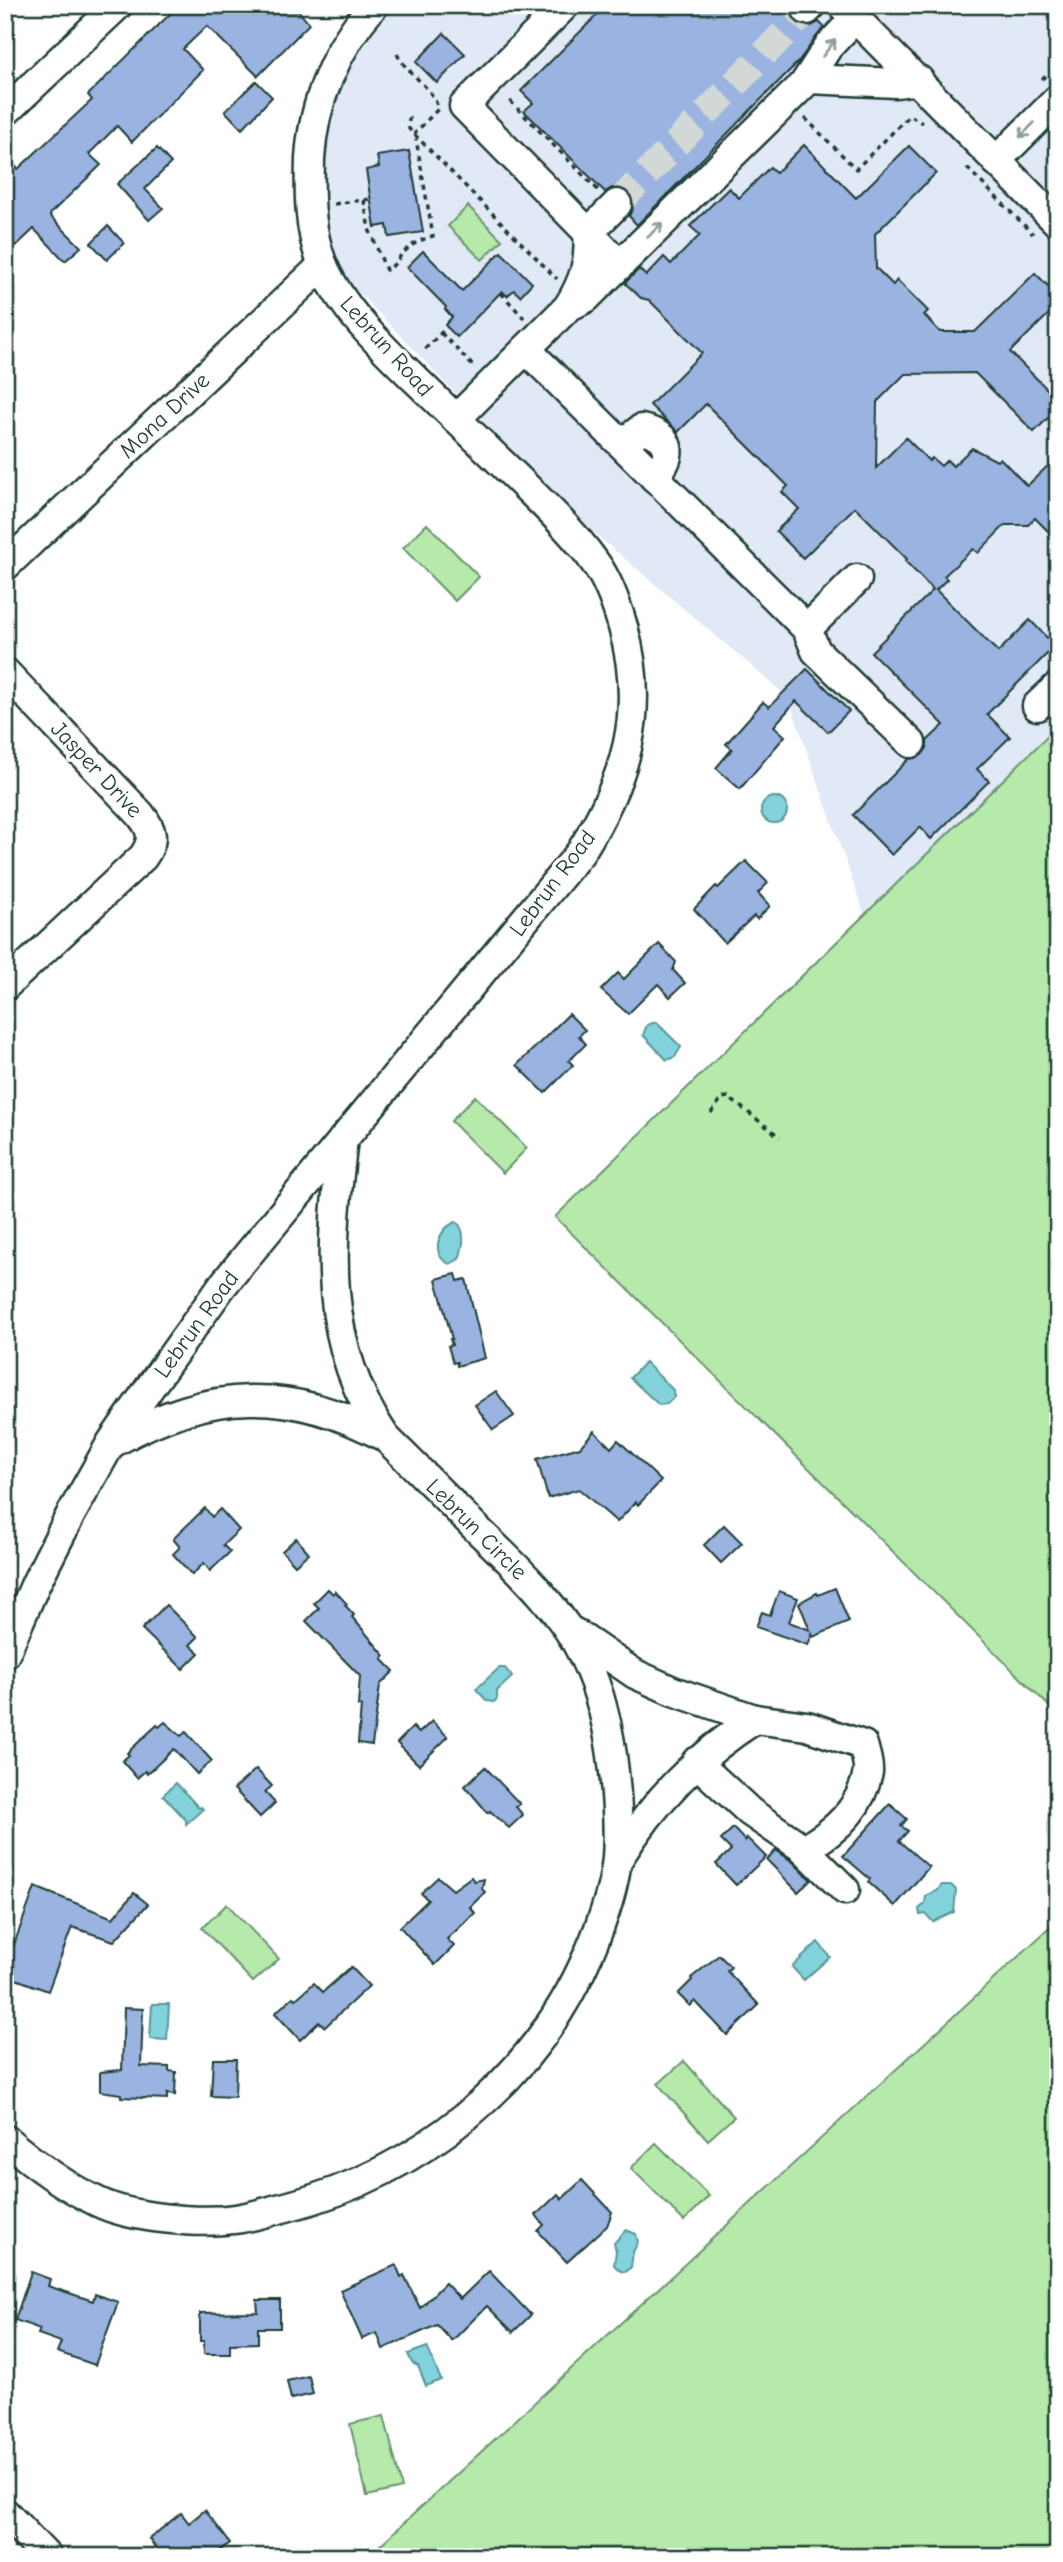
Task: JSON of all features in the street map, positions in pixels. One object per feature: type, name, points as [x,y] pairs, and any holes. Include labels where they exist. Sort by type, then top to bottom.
[{"type":"street","name":"Lebrun Road","points":[[5,1654],[42,1572],[111,1443],[222,1286],[580,853],[607,807],[624,765],[635,700],[627,641],[616,605],[598,566],[572,532],[392,356],[341,298],[323,265],[311,229],[311,139],[319,103],[331,70],[353,32],[374,5]]},
{"type":"street","points":[[565,5],[464,106],[620,265]]},
{"type":"street","points":[[5,112],[99,11]]},
{"type":"street","points":[[565,295],[586,298],[808,79],[848,12],[919,80],[1051,219]]},
{"type":"street","points":[[808,79],[896,83],[919,80]]},
{"type":"street","points":[[996,161],[1058,99]]},
{"type":"street","points":[[456,419],[527,335],[565,295],[578,292],[588,263],[588,233],[612,202]]},
{"type":"street","name":"Mona Drive","points":[[5,566],[323,265]]},
{"type":"street","points":[[527,335],[622,444],[807,629],[816,651],[911,743]]},
{"type":"street","points":[[807,629],[857,579]]},
{"type":"street","name":"Jasper Drive","points":[[5,672],[149,824],[152,836],[151,845],[142,857],[5,986]]},
{"type":"street","points":[[1037,706],[1058,686]]},
{"type":"street","name":"Lebrun Circle","points":[[5,2139],[36,2165],[100,2203],[163,2219],[234,2219],[304,2202],[382,2172],[463,2120],[503,2083],[550,2026],[580,1974],[601,1924],[617,1861],[618,1813],[610,1734],[584,1657],[558,1614],[522,1572],[385,1437],[372,1418],[344,1348],[334,1298],[332,1247],[344,1139]]},
{"type":"street","name":"Lebrun Circle","points":[[111,1443],[140,1427],[185,1409],[235,1401],[275,1400],[308,1405],[337,1414],[385,1437]]},
{"type":"street","name":"Lebrun Circle","points":[[564,1625],[635,1674],[707,1704],[755,1719]]},
{"type":"street","points":[[755,1719],[807,1726],[863,1745],[869,1770],[854,1808],[828,1836],[804,1849]]},
{"type":"street","name":"Lebrun Circle","points":[[617,1861],[640,1824],[660,1799],[696,1762],[755,1719]]},
{"type":"street","points":[[696,1762],[750,1812],[804,1849],[845,1890]]},
{"type":"street","points":[[5,2513],[47,2557]]},
{"type":"path","points":[[397,54],[406,69],[436,100],[439,109],[415,136]]},
{"type":"path","points":[[510,101],[612,202]]},
{"type":"path","points":[[798,111],[856,169],[910,115],[925,125]]},
{"type":"path","points":[[409,117],[409,129],[415,136],[565,295]]},
{"type":"path","points":[[364,200],[369,229],[386,270],[393,267],[400,256],[418,240],[433,236],[415,136]]},
{"type":"path","points":[[960,160],[1030,233],[1051,219]]},
{"type":"path","points":[[334,204],[370,199]]},
{"type":"path","points":[[500,293],[527,335]]},
{"type":"path","points":[[425,349],[447,327]]},
{"type":"path","points":[[441,333],[477,369]]},
{"type":"path","points":[[711,1112],[722,1098],[729,1097],[780,1136]]},
{"type":"shaded area","points":[[391,5],[1058,5],[1058,726],[864,913],[788,697],[585,525],[345,278],[334,255],[326,222],[323,191],[322,163],[329,111],[352,57]]},
{"type":"green space","points":[[468,206],[502,240],[482,260],[448,226]]},
{"type":"green space","points":[[427,524],[479,577],[455,601],[403,548]]},
{"type":"green space","points":[[1058,726],[1058,1715],[555,1217]]},
{"type":"green space","points":[[475,1096],[527,1148],[503,1173],[451,1121]]},
{"type":"green space","points":[[227,1904],[279,1959],[253,1982],[202,1928]]},
{"type":"green space","points":[[1058,1920],[1058,2557],[367,2557]]},
{"type":"green space","points":[[684,2061],[734,2117],[708,2140],[658,2084]]},
{"type":"green space","points":[[656,2143],[709,2196],[684,2221],[631,2168]]},
{"type":"green space","points":[[384,2416],[402,2488],[367,2496],[350,2424]]},
{"type":"water","points":[[774,797],[783,801],[787,810],[783,819],[774,823],[765,819],[761,810],[765,801]]},
{"type":"water","points":[[656,1022],[681,1047],[675,1057],[667,1060],[643,1035],[647,1025]]},
{"type":"water","points":[[456,1222],[462,1229],[463,1244],[459,1259],[450,1264],[440,1255],[438,1242],[445,1230]]},
{"type":"water","points":[[645,1362],[673,1390],[674,1397],[667,1404],[659,1405],[630,1378]]},
{"type":"water","points":[[499,1668],[505,1668],[512,1677],[497,1691],[497,1699],[494,1702],[487,1701],[476,1689]]},
{"type":"water","points":[[176,1783],[203,1809],[186,1824],[186,1820],[163,1795]]},
{"type":"water","points":[[942,1885],[951,1885],[956,1890],[954,1912],[933,1922],[926,1914],[920,1915],[919,1909],[925,1904],[926,1896],[937,1891]]},
{"type":"water","points":[[818,1942],[830,1957],[804,1980],[792,1967]]},
{"type":"water","points":[[152,2004],[169,2004],[167,2040],[150,2039]]},
{"type":"water","points":[[626,2230],[636,2234],[638,2242],[633,2252],[631,2267],[626,2272],[614,2265],[614,2243]]},
{"type":"water","points":[[427,2347],[441,2380],[426,2386],[418,2366],[412,2363],[408,2354]]},
{"type":"building","points":[[179,5],[294,5],[309,24],[258,76],[207,26],[183,49],[203,70],[132,142],[117,126],[89,154],[101,165],[51,213],[50,216],[81,247],[65,261],[34,229],[16,246],[5,235],[5,156],[18,169],[92,100],[88,95]]},
{"type":"building","points":[[607,5],[791,5],[791,15],[802,26],[819,22],[824,27],[798,62],[637,225],[629,216],[633,199],[629,193],[621,188],[612,188],[605,192],[524,111],[533,103],[521,91]]},
{"type":"building","points":[[444,33],[465,54],[437,83],[416,62]]},
{"type":"building","points":[[256,81],[272,97],[242,129],[225,111]]},
{"type":"building","points":[[804,145],[856,198],[909,146],[936,173],[875,234],[876,268],[893,285],[897,280],[928,311],[924,315],[940,332],[975,332],[1035,273],[1058,296],[1058,305],[1010,352],[1058,400],[1058,408],[1034,432],[975,373],[905,374],[877,402],[876,468],[906,438],[929,461],[932,458],[941,466],[947,460],[953,466],[972,448],[997,461],[1000,458],[1027,486],[1058,456],[1058,541],[1035,518],[1028,525],[1005,525],[978,553],[973,549],[944,576],[947,579],[936,590],[998,652],[1030,620],[1055,646],[987,714],[1010,737],[977,769],[989,781],[931,839],[920,827],[892,855],[853,815],[909,759],[922,755],[927,748],[927,741],[944,725],[871,652],[933,590],[905,561],[907,559],[855,507],[803,558],[776,531],[799,509],[782,492],[788,486],[706,404],[678,432],[650,405],[702,353],[649,300],[641,298],[625,283],[639,269],[646,276],[664,257],[671,264],[700,235],[690,226],[729,188],[739,198],[770,167],[776,173]]},
{"type":"building","points":[[157,148],[171,163],[145,189],[163,208],[149,220],[117,184]]},
{"type":"building","points":[[409,151],[423,232],[389,237],[387,225],[375,227],[366,170],[379,167],[377,156]]},
{"type":"building","points":[[108,226],[124,243],[107,260],[91,243]]},
{"type":"building","points":[[423,251],[462,291],[501,252],[532,283],[520,296],[514,290],[507,296],[502,291],[457,337],[445,325],[452,317],[446,307],[407,267]]},
{"type":"building","points":[[807,669],[849,711],[828,732],[796,701],[774,726],[785,736],[740,789],[716,768],[732,749],[726,744],[763,702],[769,707]]},
{"type":"building","points":[[746,861],[768,883],[758,893],[770,906],[757,919],[754,916],[725,943],[694,909]]},
{"type":"building","points":[[659,944],[676,962],[673,970],[685,983],[670,997],[658,984],[628,1014],[601,990],[618,973],[624,979]]},
{"type":"building","points":[[569,1014],[585,1030],[579,1036],[586,1044],[569,1061],[573,1065],[545,1093],[517,1065]]},
{"type":"building","points":[[456,1274],[458,1281],[466,1279],[485,1358],[457,1366],[457,1362],[453,1363],[448,1346],[452,1345],[452,1339],[436,1279]]},
{"type":"building","points":[[496,1391],[514,1416],[493,1430],[475,1405]]},
{"type":"building","points":[[594,1431],[611,1448],[618,1440],[661,1481],[617,1522],[579,1489],[548,1498],[537,1459],[580,1447]]},
{"type":"building","points":[[205,1508],[212,1517],[220,1509],[239,1530],[223,1545],[230,1552],[210,1571],[204,1563],[192,1575],[173,1554],[180,1547],[173,1539]]},
{"type":"building","points":[[724,1525],[742,1543],[721,1563],[704,1545]]},
{"type":"building","points":[[296,1538],[309,1553],[295,1565],[282,1551]]},
{"type":"building","points":[[835,1588],[849,1622],[813,1637],[812,1634],[808,1645],[756,1627],[762,1612],[770,1615],[779,1591],[798,1598],[789,1622],[810,1630],[799,1603],[817,1593],[818,1595]]},
{"type":"building","points":[[328,1589],[333,1594],[335,1591],[347,1604],[345,1605],[354,1615],[352,1617],[385,1656],[382,1659],[394,1671],[380,1685],[372,1745],[358,1743],[360,1676],[306,1621],[319,1608],[314,1603]]},
{"type":"building","points":[[166,1605],[198,1637],[190,1645],[199,1653],[183,1669],[142,1629]]},
{"type":"building","points":[[432,1721],[448,1737],[419,1765],[397,1743],[413,1727],[419,1733]]},
{"type":"building","points":[[165,1722],[181,1736],[186,1732],[212,1761],[197,1774],[174,1749],[147,1774],[145,1771],[137,1778],[122,1761],[157,1725],[159,1727]]},
{"type":"building","points":[[485,1767],[520,1804],[516,1807],[523,1815],[509,1828],[490,1811],[488,1813],[465,1786]]},
{"type":"building","points":[[256,1769],[272,1786],[265,1792],[275,1803],[260,1817],[234,1789]]},
{"type":"building","points":[[890,1804],[907,1819],[901,1826],[908,1831],[899,1841],[929,1867],[895,1906],[868,1882],[870,1879],[843,1856]]},
{"type":"building","points":[[733,1828],[766,1857],[736,1885],[716,1864],[731,1850],[721,1840]]},
{"type":"building","points":[[776,1850],[811,1880],[798,1892],[767,1860]]},
{"type":"building","points":[[438,1877],[453,1890],[471,1877],[474,1881],[484,1879],[482,1889],[485,1892],[470,1907],[475,1913],[447,1939],[454,1946],[435,1965],[400,1927],[428,1900],[421,1893]]},
{"type":"building","points":[[35,1887],[113,1918],[134,1893],[148,1904],[114,1941],[72,1927],[48,1991],[5,1975]]},
{"type":"building","points":[[719,1955],[731,1967],[727,1971],[759,2005],[727,2035],[695,2001],[690,2006],[678,1994],[691,1978]]},
{"type":"building","points":[[351,1967],[369,1986],[325,2027],[319,2022],[300,2040],[275,2013],[314,1983],[323,1992]]},
{"type":"building","points":[[124,2008],[143,2009],[141,2066],[169,2067],[169,2071],[176,2072],[175,2095],[167,2094],[167,2099],[121,2097],[121,2094],[100,2091],[100,2072],[122,2070]]},
{"type":"building","points":[[213,2059],[236,2059],[235,2097],[211,2096]]},
{"type":"building","points":[[582,2180],[612,2212],[607,2226],[567,2262],[538,2231],[544,2225],[536,2215],[558,2194],[562,2199]]},
{"type":"building","points":[[396,2265],[401,2277],[404,2275],[420,2308],[445,2283],[460,2299],[489,2271],[531,2315],[513,2332],[487,2306],[452,2341],[437,2325],[383,2349],[377,2333],[362,2339],[340,2290]]},
{"type":"building","points":[[31,2272],[50,2279],[48,2286],[93,2301],[95,2294],[118,2302],[95,2365],[57,2352],[61,2342],[38,2334],[40,2329],[15,2320]]},
{"type":"building","points":[[257,2300],[280,2300],[280,2328],[258,2328],[258,2343],[230,2344],[230,2354],[204,2354],[204,2341],[200,2341],[200,2313],[258,2312]]},
{"type":"building","points":[[309,2376],[313,2394],[291,2399],[287,2381]]},
{"type":"building","points":[[205,2510],[230,2543],[212,2557],[163,2557],[149,2539],[181,2513],[189,2523]]},
{"type":"tunnel","points":[[617,204],[807,10]]}]
